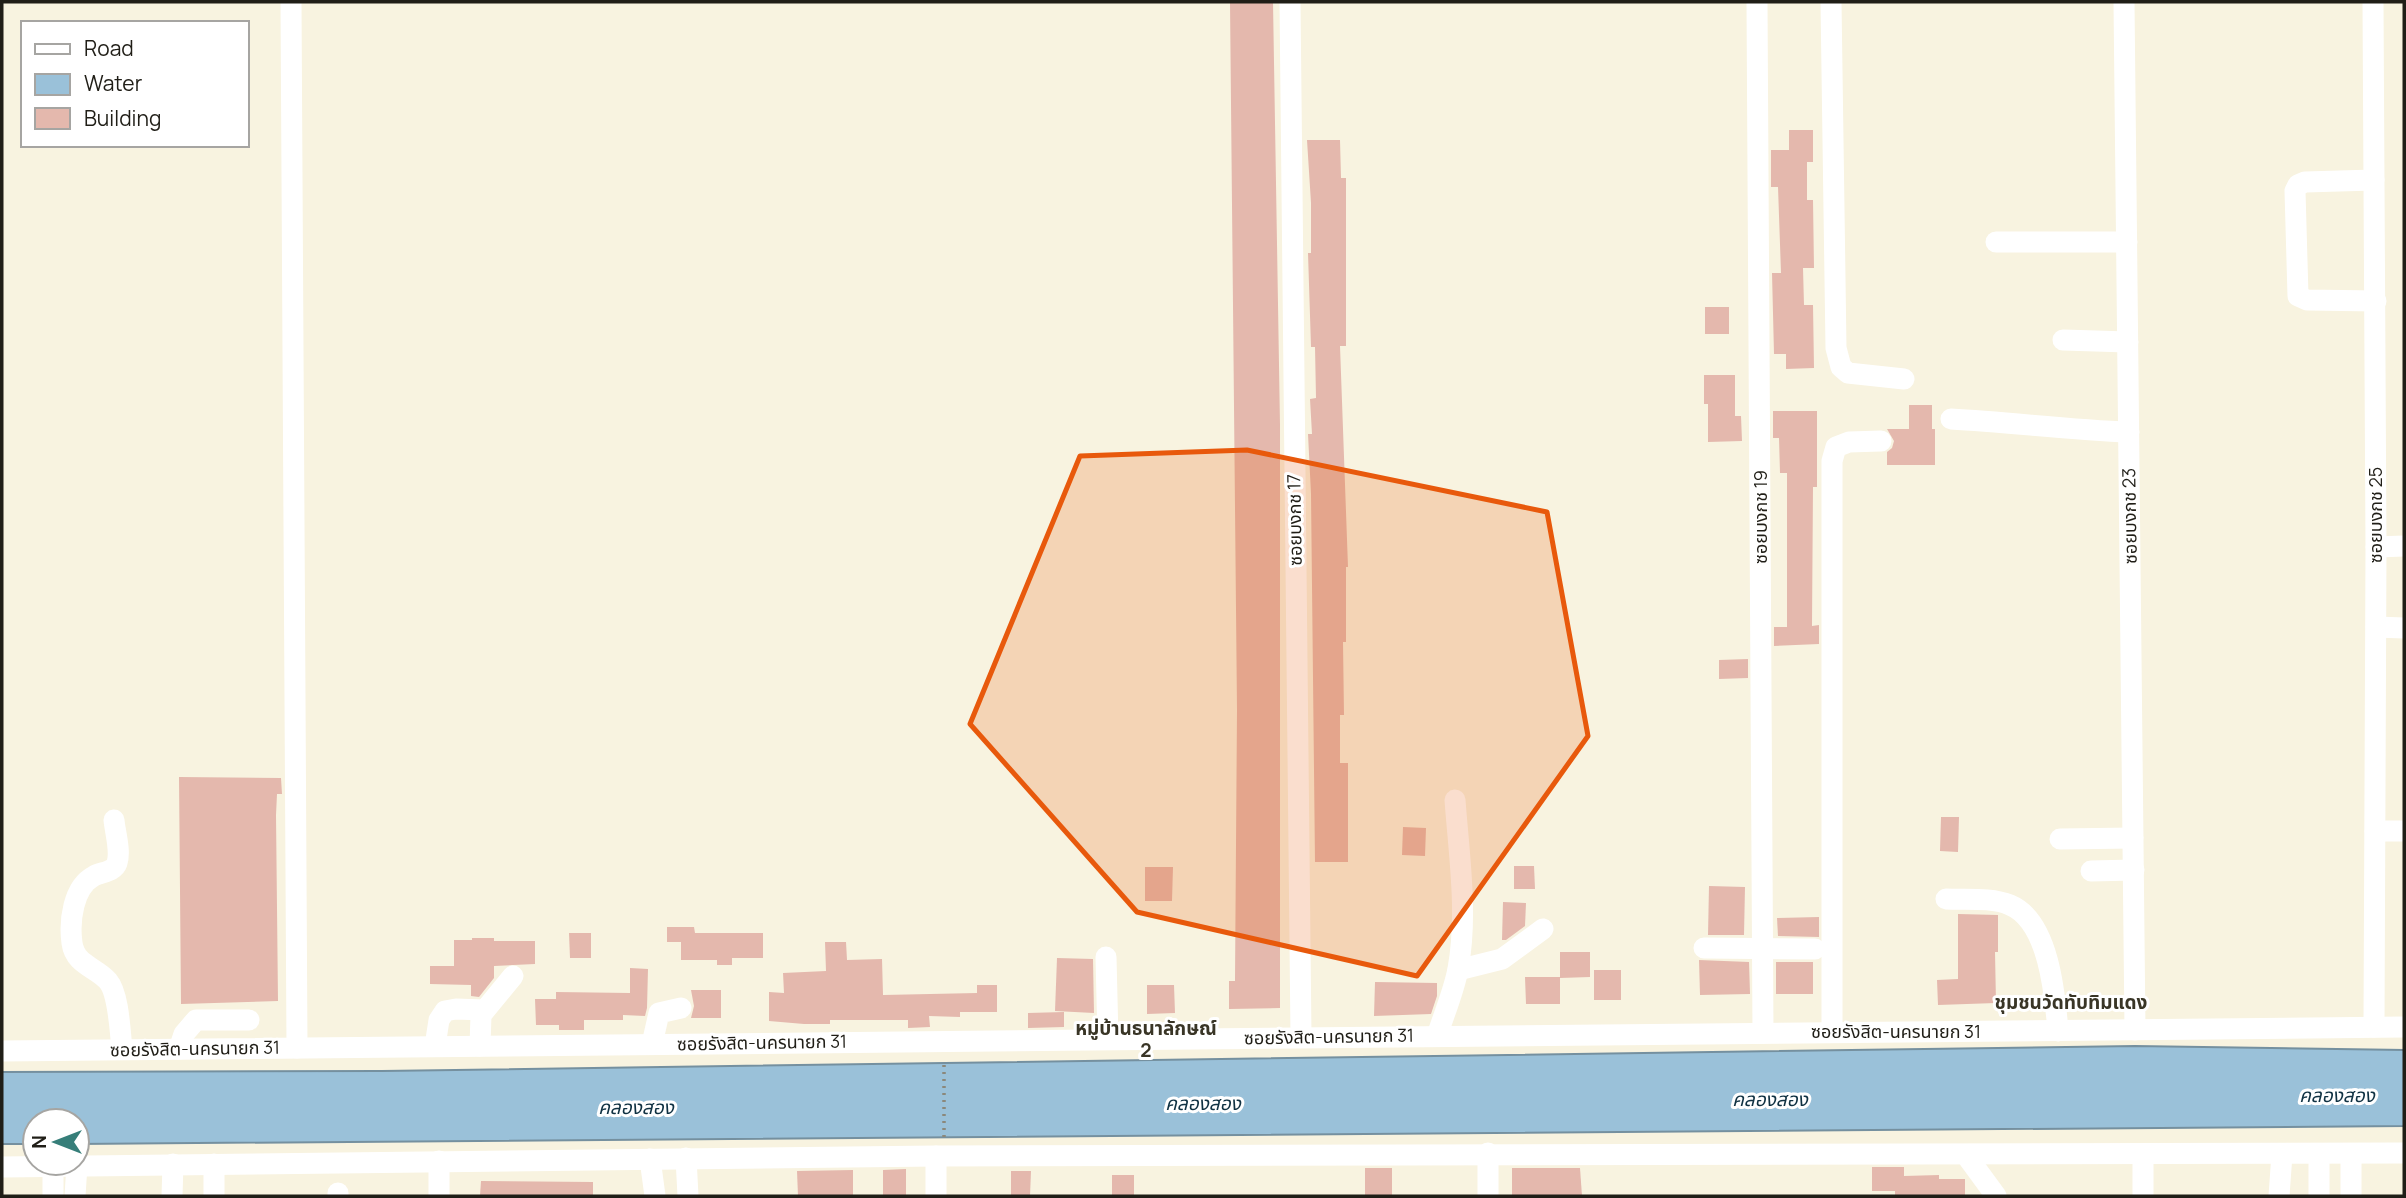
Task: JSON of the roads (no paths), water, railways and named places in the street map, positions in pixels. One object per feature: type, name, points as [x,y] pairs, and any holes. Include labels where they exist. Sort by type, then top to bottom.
[{"type":"street","points":[[291,2],[298,1048]]},
{"type":"street","name":"ซอยบงกช 17","points":[[1290,2],[1301,1037]]},
{"type":"street","name":"ซอยบงกช 19","points":[[1757,2],[1763,1033]]},
{"type":"street","points":[[1831,2],[1836,348],[1841,367],[1848,373],[1904,379]]},
{"type":"street","name":"ซอยบงกช 23","points":[[2124,2],[2135,1031]]},
{"type":"street","name":"ซอยบงกช 25","points":[[2373,2],[2376,301],[2374,1027]]},
{"type":"street","points":[[2374,180],[2305,181],[2298,185],[2295,191],[2298,296],[2306,300],[2376,301]]},
{"type":"street","points":[[1996,242],[2127,242]]},
{"type":"street","points":[[2063,340],[2128,342]]},
{"type":"street","points":[[1951,419],[2129,432]]},
{"type":"street","points":[[1832,1032],[1832,461],[1836,447],[1849,442],[1881,441]]},
{"type":"street","points":[[2376,547],[2404,545]]},
{"type":"street","points":[[2376,628],[2404,628]]},
{"type":"street","points":[[1437,1036],[1458,971],[1462,897],[1455,800]]},
{"type":"street","points":[[114,820],[117,862],[113,869],[94,876],[82,884],[78,891],[72,945],[78,958],[108,980],[114,991],[122,1049]]},
{"type":"street","points":[[2375,831],[2404,831]]},
{"type":"street","points":[[2060,839],[2133,838]]},
{"type":"street","points":[[2091,871],[2134,870]]},
{"type":"street","points":[[1946,899],[1998,901],[2010,904],[2027,917],[2044,950],[2051,973],[2058,1031]]},
{"type":"street","points":[[1458,971],[1502,959],[1543,929]]},
{"type":"street","points":[[1704,948],[1815,949]]},
{"type":"street","points":[[1106,957],[1108,1039]]},
{"type":"street","points":[[480,1046],[481,1015],[513,976]]},
{"type":"street","points":[[652,1044],[659,1013],[681,1008]]},
{"type":"street","points":[[435,1046],[439,1020],[445,1011],[484,1010]]},
{"type":"street","points":[[179,1049],[184,1034],[196,1020],[249,1020]]},
{"type":"street","name":"ซอยรังสิต-นครนายก 31","points":[[2,1051],[2404,1027]]},
{"type":"street","points":[[936,1196],[940,1149]]},
{"type":"street","points":[[91,1165],[650,1159],[940,1149],[1966,1155],[2404,1153]]},
{"type":"street","points":[[1488,1153],[1488,1196]]},
{"type":"street","points":[[2279,1196],[2282,1154]]},
{"type":"street","points":[[2319,1154],[2319,1196]]},
{"type":"street","points":[[2351,1154],[2351,1196]]},
{"type":"street","points":[[1966,1155],[1996,1196]]},
{"type":"street","points":[[2143,1155],[2143,1196]]},
{"type":"street","points":[[686,1158],[688,1196]]},
{"type":"street","points":[[650,1159],[655,1196]]},
{"type":"street","points":[[439,1161],[439,1196]]},
{"type":"street","points":[[172,1196],[173,1164]]},
{"type":"street","points":[[214,1164],[214,1196]]},
{"type":"street","points":[[2,1167],[21,1166]]},
{"type":"street","points":[[53,1177],[53,1196]]},
{"type":"street","points":[[75,1196],[76,1177]]},
{"type":"water","name":"คลองสอง","points":[[2135,1046],[2404,1050],[2404,1126],[91,1144],[91,1107],[21,1107],[21,1144],[2,1144],[2,1072],[382,1071]]},
{"type":"district","name":"ชุมชนวัดทับทิมแดง","points":[[2071,1002]]},
{"type":"district","name":"หมู่บ้านธนาลักษณ์ 2","points":[[1146,1039]]}]
